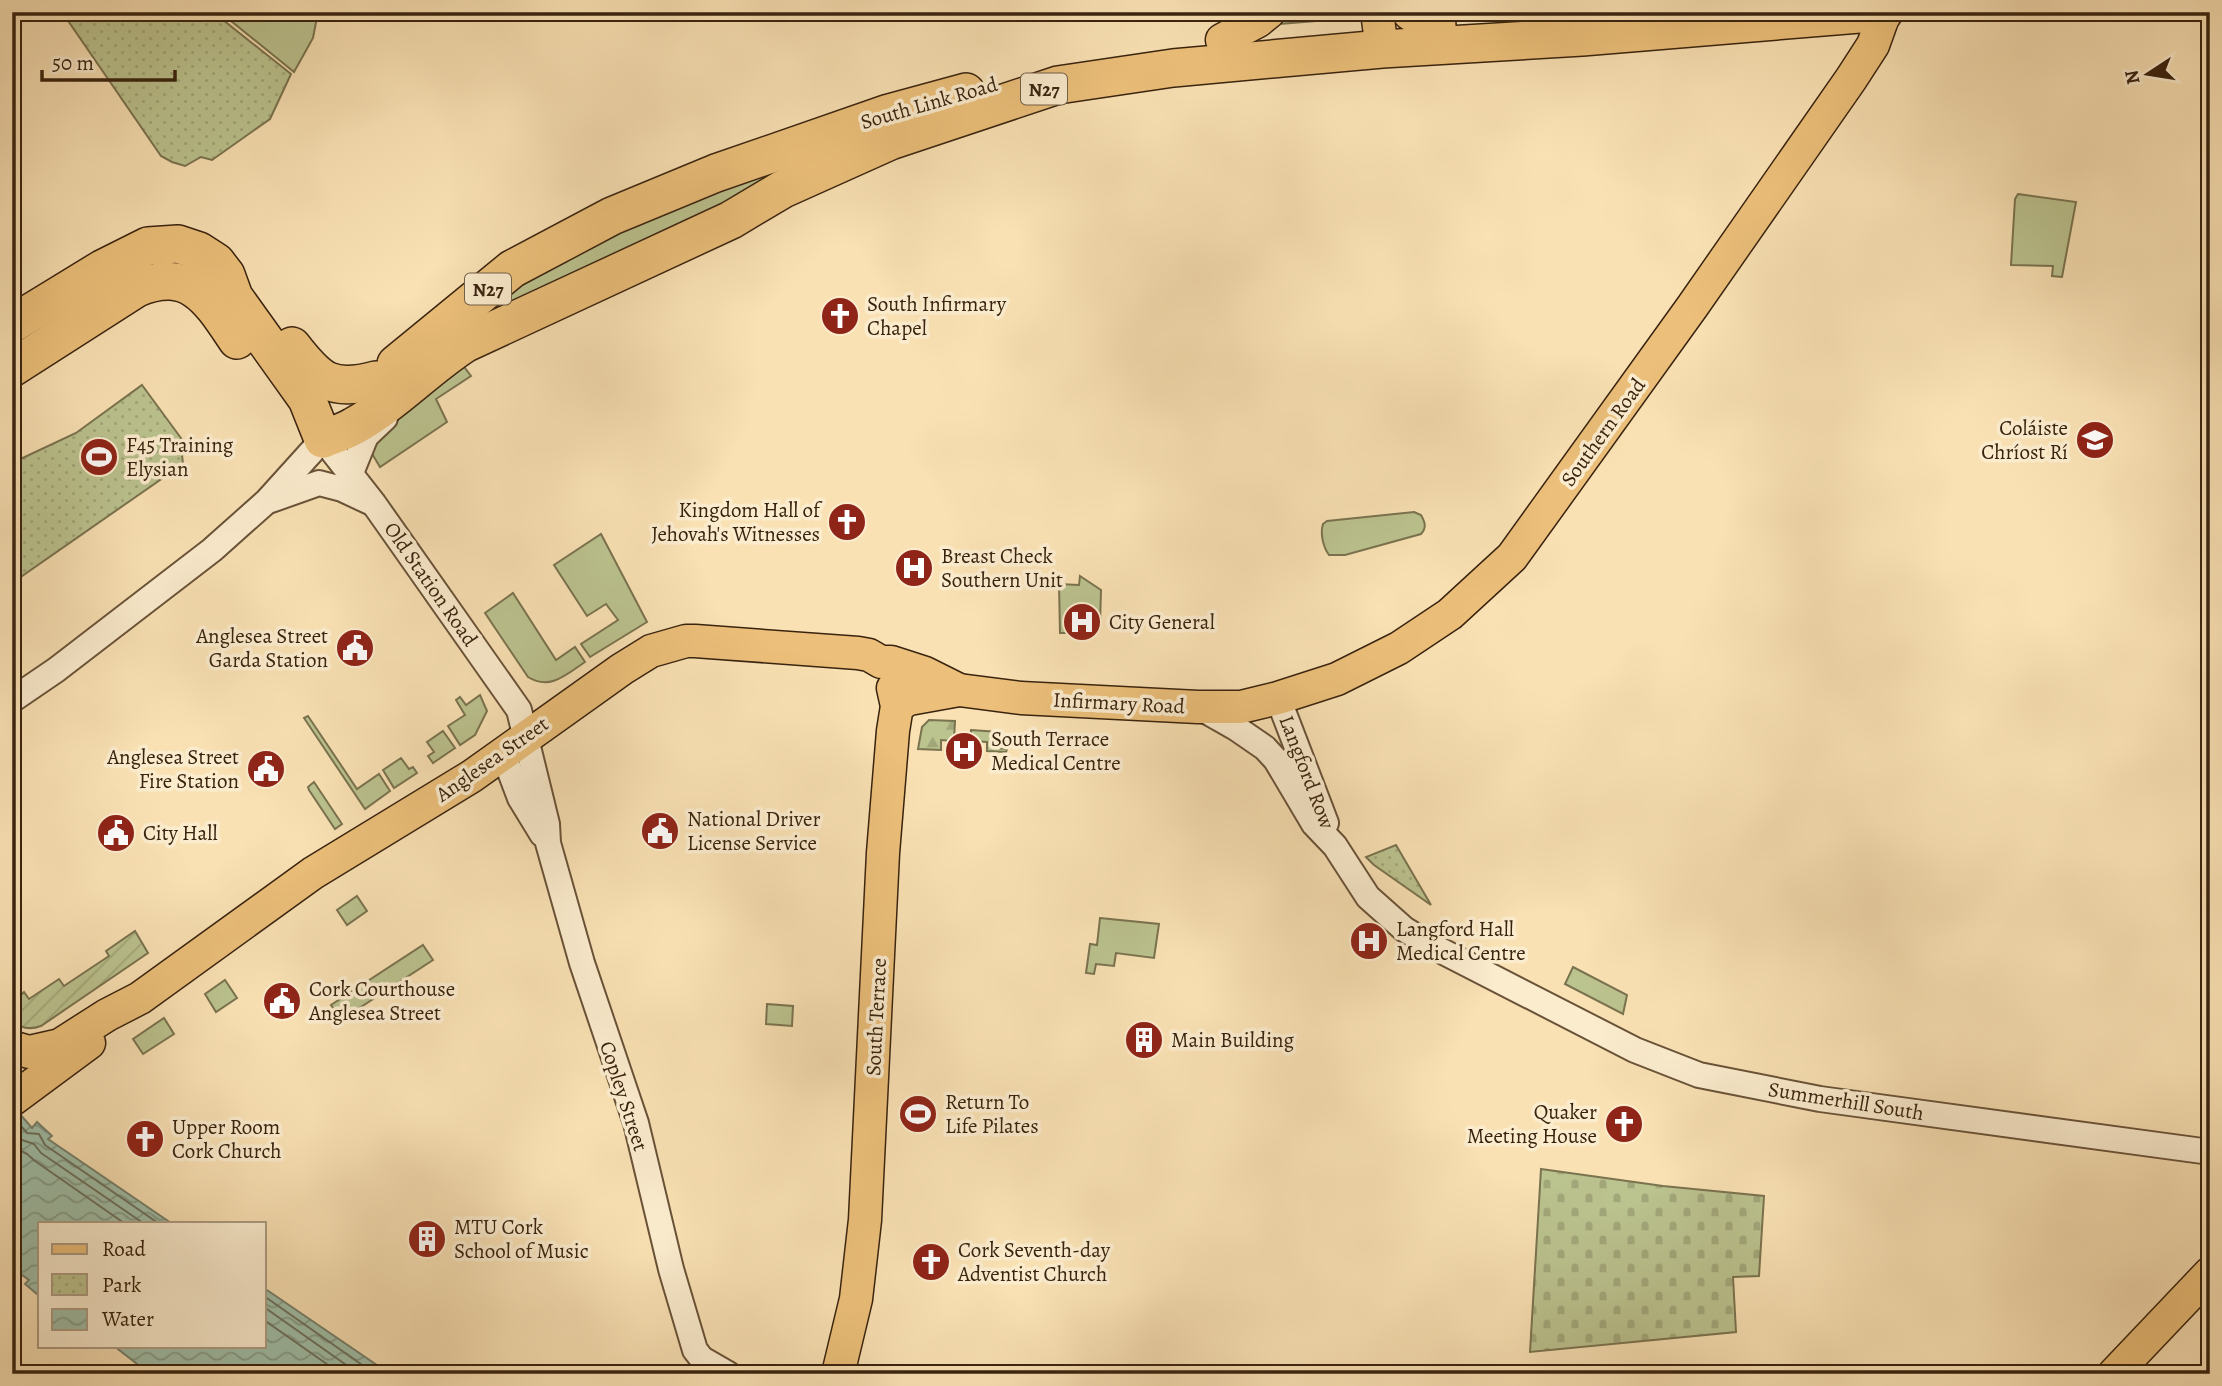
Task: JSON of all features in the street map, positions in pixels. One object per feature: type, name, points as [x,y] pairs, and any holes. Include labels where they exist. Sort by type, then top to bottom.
[{"type":"highway","name":"South Link Road","points":[[376,380],[512,270],[612,216],[716,173],[889,113],[1084,60],[1222,40],[1397,25],[1671,12]]},
{"type":"highway","name":"N27","points":[[323,439],[353,426],[426,372],[493,328],[731,220],[783,189],[890,141],[1058,85],[1173,68],[1397,25],[1582,37],[1883,15]]},
{"type":"highway","points":[[12,324],[121,258],[148,246],[178,244],[199,251],[216,262],[226,275],[234,297],[307,399],[323,439]]},
{"type":"highway","points":[[226,275],[245,285],[320,378],[348,386],[376,380]]},
{"type":"highway","points":[[12,368],[137,288],[152,282],[185,284],[205,296],[214,306],[284,410],[323,439]]},
{"type":"highway","name":"N27","points":[[323,439],[339,412],[376,380]]},
{"type":"main road","points":[[1222,40],[1258,21],[1269,12]]},
{"type":"main road","name":"Southern Road","points":[[1278,698],[1337,679],[1399,648],[1450,614],[1512,557],[1851,79],[1873,45],[1883,15]]},
{"type":"main road","name":"Anglesea Street","points":[[12,1100],[77,1053],[140,998],[313,873],[471,776],[651,651],[686,641],[841,650],[869,655],[881,662]]},
{"type":"main road","points":[[881,662],[882,671],[895,692],[897,706]]},
{"type":"main road","name":"Infirmary Road","points":[[881,662],[891,662],[925,673],[959,690]]},
{"type":"main road","name":"Infirmary Road","points":[[897,706],[909,699],[959,690],[1021,698],[1198,707],[1241,707],[1278,698]]},
{"type":"main road","name":"South Terrace","points":[[838,1374],[856,1298],[866,1220],[883,853],[892,732],[897,706]]},
{"type":"main road","name":"Anglesea Street","points":[[12,1047],[29,1052],[60,1045],[140,998]]},
{"type":"main road","points":[[2115,1374],[2210,1273]]},
{"type":"street","points":[[351,473],[366,436],[426,372]]},
{"type":"street","points":[[12,700],[188,571],[267,501],[323,439]]},
{"type":"street","name":"Old Station Road","points":[[323,439],[374,504],[519,709],[514,745],[520,798],[548,843]]},
{"type":"street","points":[[267,501],[318,484],[342,489],[374,504]]},
{"type":"street","name":"Langford Row","points":[[1278,698],[1335,846],[1368,897],[1404,929],[1503,982]]},
{"type":"street","name":"Langford Row","points":[[1198,707],[1265,748],[1276,760],[1314,824],[1335,846]]},
{"type":"street","name":"Copley Street","points":[[548,843],[582,963],[636,1123],[671,1269],[695,1350],[702,1359],[728,1374]]},
{"type":"street","name":"Summerhill South","points":[[1503,982],[1635,1050],[1699,1075],[1820,1100],[2210,1152]]},
{"type":"green space","points":[[62,12],[213,12],[291,74],[270,119],[212,160],[201,157],[185,166],[161,156]]},
{"type":"green space","points":[[220,12],[318,12],[313,38],[294,72]]},
{"type":"green space","points":[[1285,12],[1364,12],[1365,17],[1267,25]]},
{"type":"green space","points":[[890,129],[492,315],[488,306],[581,248],[654,212]]},
{"type":"green space","points":[[2018,194],[2076,202],[2062,277],[2052,276],[2053,266],[2011,265],[2015,199]]},
{"type":"green space","points":[[462,364],[471,376],[436,399],[447,422],[380,467],[371,452],[376,437]]},
{"type":"green space","points":[[142,385],[189,449],[182,455],[183,464],[12,583],[12,463],[76,433]]},
{"type":"green space","points":[[1414,512],[1421,515],[1424,523],[1421,534],[1345,555],[1329,555],[1325,548],[1322,532],[1323,524],[1327,521]]},
{"type":"green space","points":[[601,534],[647,622],[590,657],[581,644],[618,620],[606,604],[587,616],[554,565]]},
{"type":"green space","points":[[1080,576],[1101,590],[1100,625],[1088,633],[1060,633],[1059,584],[1079,585]]},
{"type":"green space","points":[[513,593],[556,660],[575,647],[585,662],[551,682],[536,681],[528,677],[485,613]]},
{"type":"green space","points":[[480,695],[487,711],[475,735],[460,745],[448,726],[465,715],[456,700],[460,697],[466,705]]},
{"type":"green space","points":[[308,716],[357,789],[379,774],[390,791],[365,809],[304,718]]},
{"type":"green space","points":[[929,720],[955,721],[954,741],[941,740],[941,750],[918,749],[922,727]]},
{"type":"green space","points":[[971,730],[999,732],[998,748],[1007,749],[1006,752],[987,751],[987,742],[970,741]]},
{"type":"green space","points":[[443,731],[455,748],[433,763],[428,756],[434,752],[427,742]]},
{"type":"green space","points":[[401,758],[409,769],[413,767],[417,773],[394,788],[383,770]]},
{"type":"green space","points":[[314,782],[342,824],[335,829],[309,790],[308,787]]},
{"type":"green space","points":[[1396,845],[1431,905],[1366,857]]},
{"type":"green space","points":[[357,896],[367,911],[347,925],[337,910]]},
{"type":"green space","points":[[1100,918],[1159,924],[1154,958],[1116,953],[1114,966],[1096,964],[1094,974],[1086,973],[1090,944],[1097,945]]},
{"type":"green space","points":[[135,931],[148,953],[41,1026],[26,1028],[12,1021],[12,982],[21,995],[24,992],[29,999],[59,979],[64,986],[109,956],[106,951]]},
{"type":"green space","points":[[423,945],[433,960],[341,1020],[331,1005]]},
{"type":"green space","points":[[1573,967],[1627,995],[1623,1014],[1565,984]]},
{"type":"green space","points":[[225,980],[237,998],[216,1012],[205,994]]},
{"type":"green space","points":[[767,1004],[793,1006],[792,1026],[766,1024]]},
{"type":"green space","points":[[164,1018],[174,1034],[143,1054],[133,1039]]},
{"type":"green space","points":[[1541,1169],[1663,1186],[1764,1196],[1759,1276],[1733,1277],[1736,1332],[1530,1352]]},
{"type":"water","points":[[12,1105],[32,1128],[37,1122],[52,1136],[48,1139],[170,1222],[38,1222],[37,1294],[25,1284],[29,1280],[12,1268]]},
{"type":"water","points":[[266,1289],[390,1374],[150,1374],[117,1348],[266,1348]]},
{"type":"place","name":"South Infirmary Chapel","points":[[840,316]]},
{"type":"place","name":"Coláiste Chríost Rí","points":[[2095,440]]},
{"type":"place","name":"F45 Training Elysian","points":[[99,457]]},
{"type":"place","name":"Kingdom Hall of Jehovah's Witnesses","points":[[847,522]]},
{"type":"place","name":"Breast Check Southern Unit","points":[[914,568]]},
{"type":"place","name":"City General","points":[[1082,622]]},
{"type":"place","name":"Anglesea Street Garda Station","points":[[355,648]]},
{"type":"place","name":"South Terrace Medical Centre","points":[[964,751]]},
{"type":"place","name":"Anglesea Street Fire Station","points":[[266,769]]},
{"type":"place","name":"National Driver License Service","points":[[660,831]]},
{"type":"place","name":"City Hall","points":[[116,833]]},
{"type":"place","name":"Langford Hall Medical Centre","points":[[1369,941]]},
{"type":"place","name":"Cork Courthouse Anglesea Street","points":[[282,1001]]},
{"type":"place","name":"Main Building","points":[[1144,1040]]},
{"type":"place","name":"Return To Life Pilates","points":[[918,1114]]},
{"type":"place","name":"Quaker Meeting House","points":[[1624,1124]]},
{"type":"place","name":"Upper Room Cork Church","points":[[145,1139]]},
{"type":"place","name":"MTU Cork School of Music","points":[[427,1239]]},
{"type":"place","name":"Cork Seventh-day Adventist Church","points":[[931,1262]]}]
